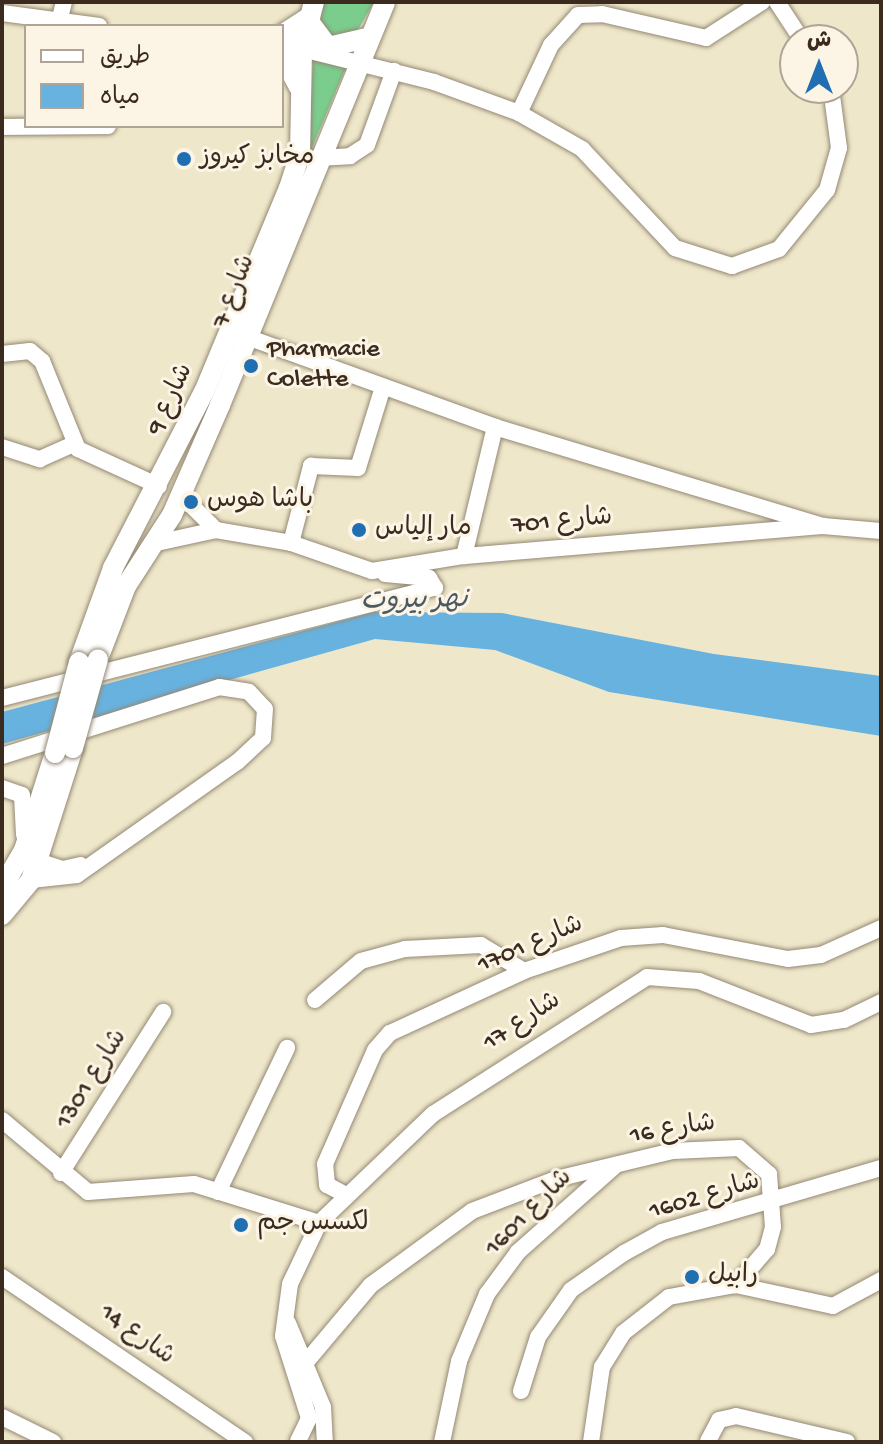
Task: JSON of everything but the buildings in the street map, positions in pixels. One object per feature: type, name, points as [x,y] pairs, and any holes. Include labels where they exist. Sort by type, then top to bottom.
[{"type":"main road","points":[[308,156],[358,62],[382,5]]},
{"type":"main road","points":[[310,11],[328,47],[367,38]]},
{"type":"main road","points":[[284,33],[310,11]]},
{"type":"main road","points":[[308,156],[292,46],[310,11]]},
{"type":"main road","points":[[284,58],[296,77],[303,113]]},
{"type":"main road","name":"شارع 7","points":[[89,660],[181,495],[247,337],[308,156]]},
{"type":"main road","name":"شارع 9","points":[[89,660],[113,568],[159,486],[204,392],[308,156]]},
{"type":"main road","points":[[172,515],[165,504],[200,423],[204,392]]},
{"type":"main road","points":[[2,915],[31,864],[89,660]]},
{"type":"main road","points":[[2,888],[31,864]]},
{"type":"street","points":[[48,2],[52,22]]},
{"type":"street","points":[[52,22],[64,2]]},
{"type":"street","points":[[519,113],[551,45],[578,15],[602,14],[706,38],[762,2]]},
{"type":"street","points":[[777,2],[791,24]]},
{"type":"street","points":[[2,13],[76,24]]},
{"type":"street","points":[[292,46],[394,71],[519,113],[582,149],[675,248],[741,266],[779,249],[827,190],[839,148],[833,104]]},
{"type":"street","points":[[308,156],[350,156],[367,145],[394,71]]},
{"type":"street","points":[[2,127],[24,128]]},
{"type":"street","points":[[247,337],[382,390],[495,427],[823,526],[879,532]]},
{"type":"street","points":[[2,354],[30,351],[42,361],[72,445],[159,486]]},
{"type":"street","points":[[291,543],[311,466],[358,468],[382,390]]},
{"type":"street","points":[[464,556],[495,427]]},
{"type":"street","points":[[2,447],[40,459],[72,445]]},
{"type":"street","points":[[181,495],[216,530]]},
{"type":"street","name":"شارع 701","points":[[216,530],[291,543],[372,571],[464,556],[823,526]]},
{"type":"street","points":[[151,544],[216,530]]},
{"type":"street","points":[[2,698],[308,615],[431,593],[435,585],[372,571]]},
{"type":"street","points":[[2,756],[219,687],[259,699],[267,721],[254,750],[67,879],[31,864],[22,795],[2,788]]},
{"type":"street","name":"شارع 1701","points":[[346,1195],[327,1185],[325,1164],[380,1044],[524,971],[636,935],[788,959],[821,955],[881,928]]},
{"type":"street","points":[[315,1000],[361,961],[405,949],[481,945],[524,971]]},
{"type":"street","name":"شارع 17","points":[[285,1312],[319,1223],[346,1195],[433,1114],[635,981],[677,975],[811,1025],[844,1020],[881,1002]]},
{"type":"street","name":"شارع 1301","points":[[61,1173],[163,1012]]},
{"type":"street","points":[[218,1192],[287,1048]]},
{"type":"street","points":[[2,1120],[61,1173],[105,1195],[170,1182],[218,1192],[319,1223]]},
{"type":"street","name":"شارع 16","points":[[307,1365],[347,1314],[386,1272],[472,1211],[618,1163],[714,1144],[739,1148],[769,1174],[777,1202]]},
{"type":"street","name":"شارع 1601","points":[[442,1442],[459,1361],[487,1294],[518,1252],[618,1163]]},
{"type":"street","name":"شارع 1602","points":[[521,1391],[538,1337],[571,1290],[662,1232],[777,1202],[881,1168]]},
{"type":"street","points":[[736,1285],[767,1249],[777,1202]]},
{"type":"street","name":"شارع 14","points":[[2,1277],[242,1441]]},
{"type":"street","points":[[591,1442],[598,1378],[623,1333],[687,1290],[736,1285],[820,1307],[845,1304],[881,1280]]},
{"type":"street","points":[[285,1312],[307,1365],[309,1418],[297,1442],[312,1442]]},
{"type":"street","points":[[285,1312],[307,1365],[325,1442]]},
{"type":"street","name":"شارع 16","points":[[307,1365],[347,1314]]},
{"type":"street","points":[[708,1441],[719,1420],[736,1416],[847,1442]]},
{"type":"street","points":[[7,1424],[53,1442]]},
{"type":"green space","points":[[321,2],[374,2],[355,35],[340,41],[321,30]]},
{"type":"green space","points":[[313,60],[346,67],[308,157]]},
{"type":"water","points":[[374,612],[502,613],[714,654],[881,676],[881,736],[609,692],[495,650],[375,639],[2,744],[2,712]]},
{"type":"place","name":"مخابز كيروز","points":[[184,159]]},
{"type":"place","name":"Pharmacie Colette","points":[[251,366]]},
{"type":"place","name":"باشا هوس","points":[[191,502]]},
{"type":"place","name":"مار إلياس","points":[[359,530]]},
{"type":"place","name":"لكسس جم","points":[[241,1225]]},
{"type":"place","name":"رابيل","points":[[692,1277]]},
{"type":"water label","name":"نهر بيروت","points":[[414,602]]}]
